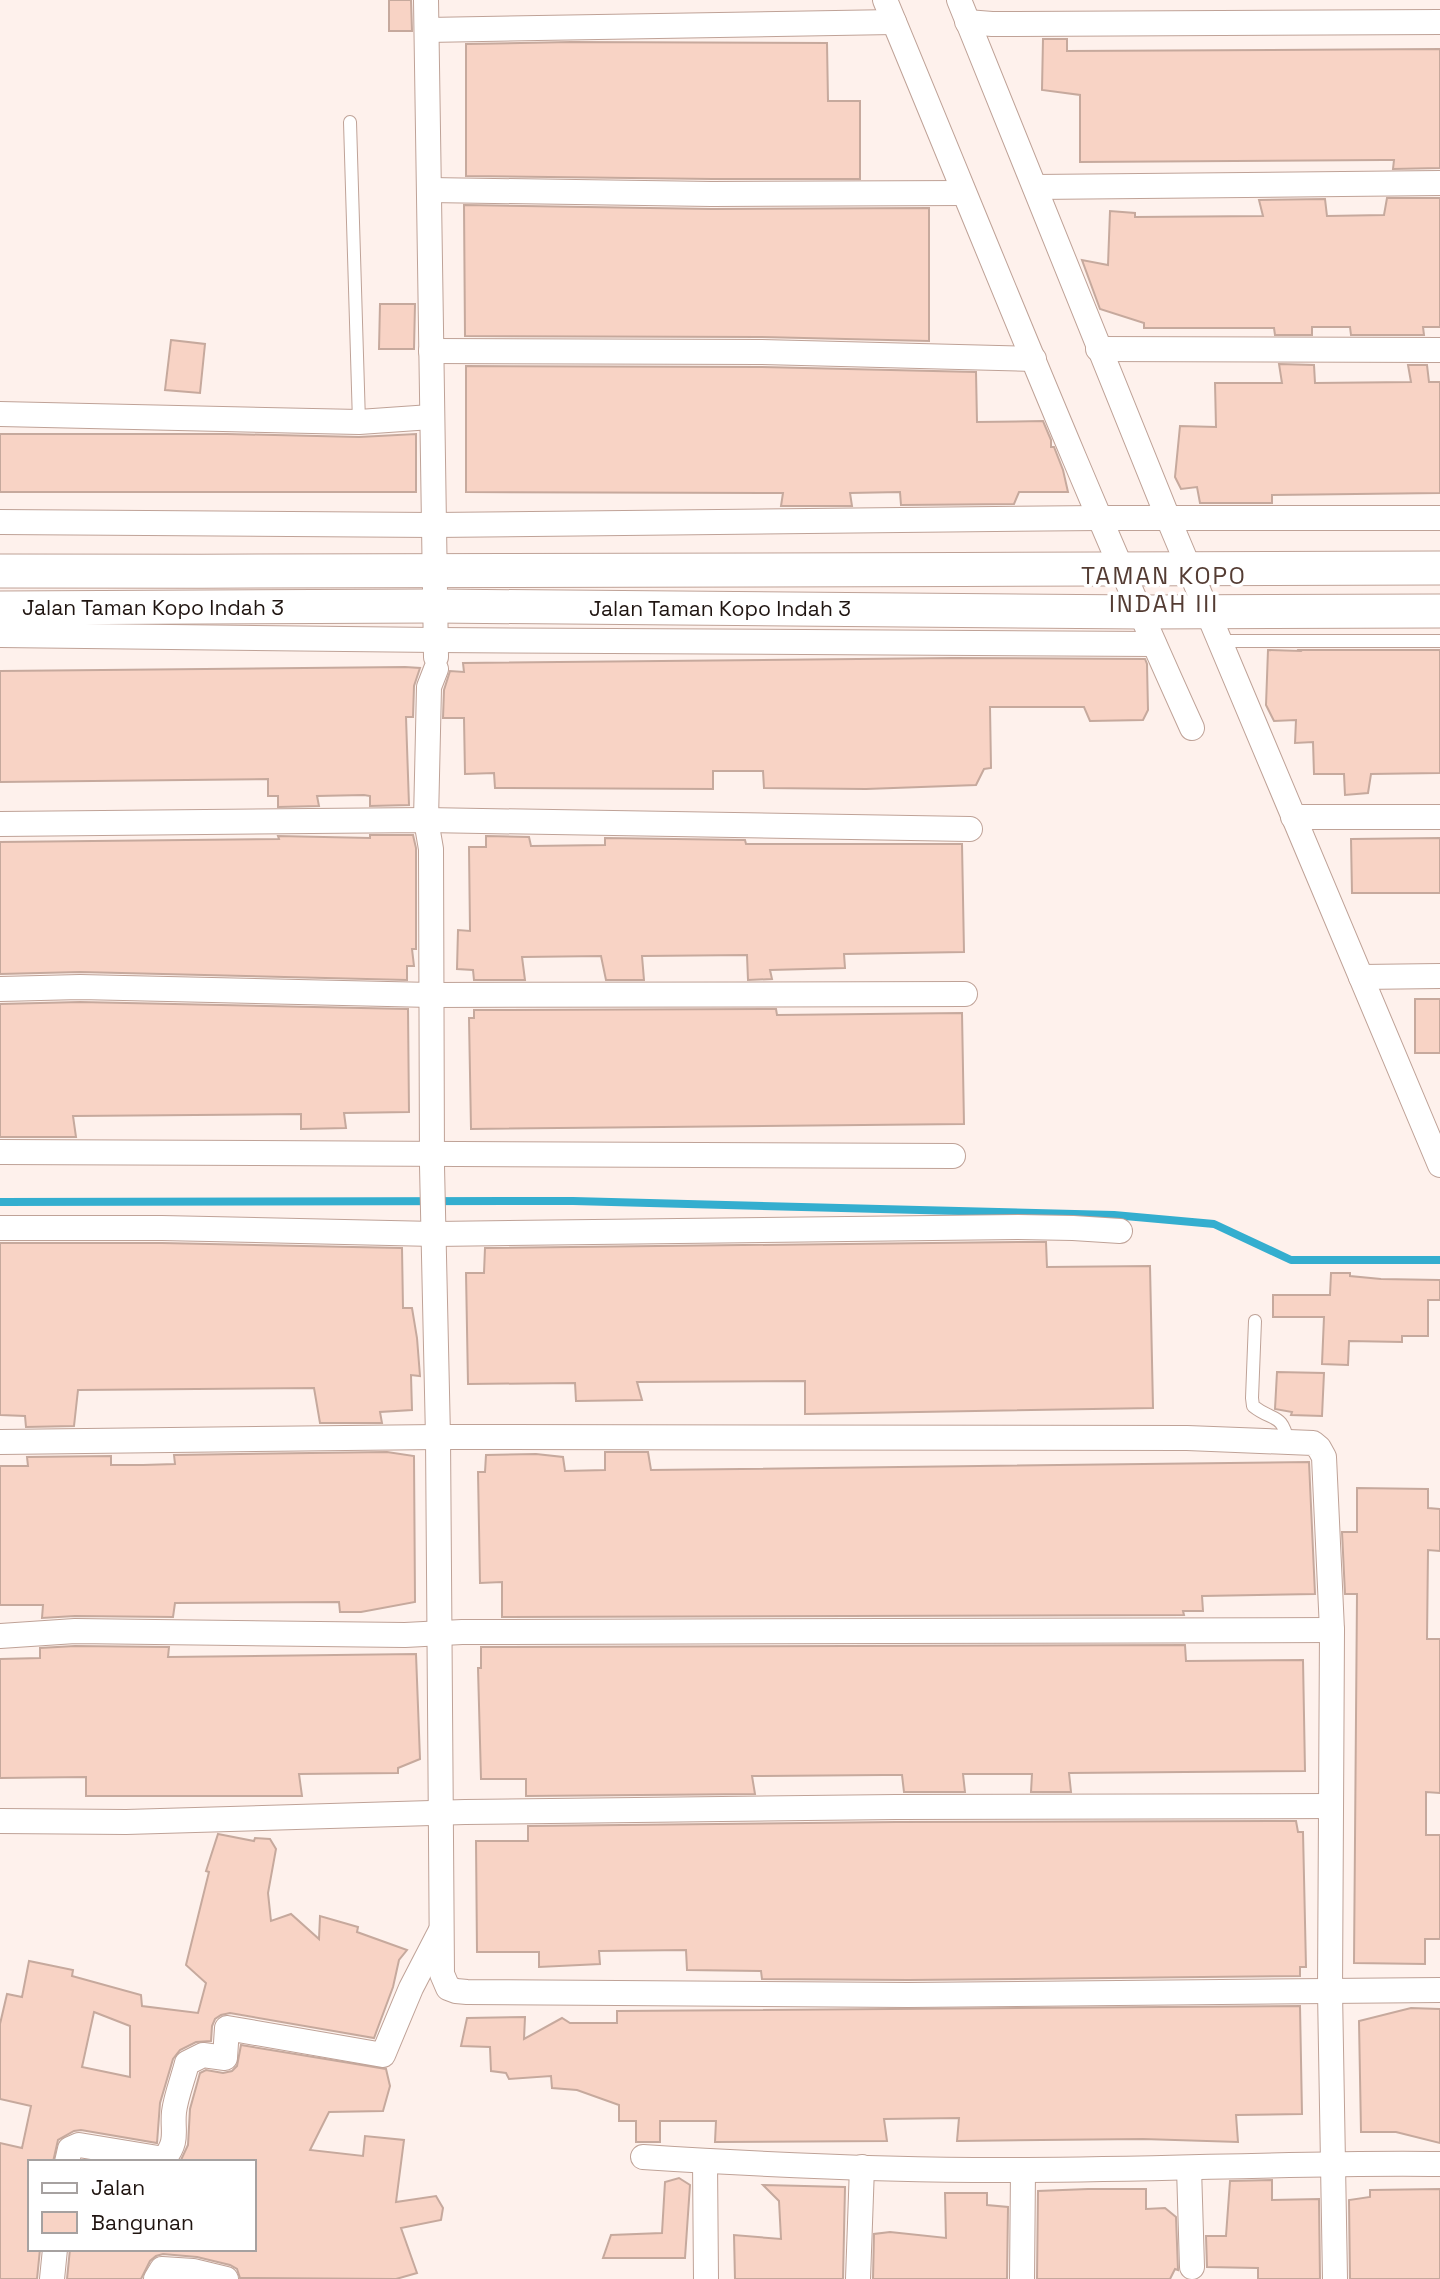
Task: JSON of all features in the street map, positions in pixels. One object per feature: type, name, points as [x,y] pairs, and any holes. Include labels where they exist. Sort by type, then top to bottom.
[{"type":"main road","name":"Jalan Taman Kopo Indah 3","points":[[0,570],[435,572],[1120,567],[1440,568]]},
{"type":"main road","name":"Jalan Taman Kopo Indah 3","points":[[18,617],[435,606],[1141,611],[1215,626],[1440,611]]},
{"type":"street","points":[[426,0],[436,640],[436,669],[429,687],[433,820],[432,1160],[438,1437],[443,1981],[448,1988],[456,1991],[908,1995],[1440,1990]]},
{"type":"street","points":[[426,30],[889,11],[1099,518],[1192,728]]},
{"type":"street","points":[[963,11],[992,24],[1440,22]]},
{"type":"street","points":[[963,11],[1168,518],[1361,977],[1435,1141],[1440,1165]]},
{"type":"street","points":[[1035,187],[1440,183]]},
{"type":"street","points":[[429,190],[712,194],[963,193]]},
{"type":"street","points":[[1098,349],[1440,350]]},
{"type":"street","points":[[432,351],[760,352],[1034,359]]},
{"type":"street","points":[[0,414],[359,422],[431,417]]},
{"type":"street","points":[[0,522],[434,525],[1099,518],[1440,519]]},
{"type":"street","points":[[0,635],[18,617],[436,640],[1154,644]]},
{"type":"street","points":[[1293,817],[1440,817]]},
{"type":"street","points":[[0,824],[433,820],[970,829]]},
{"type":"street","points":[[1361,977],[1440,976]]},
{"type":"street","points":[[0,989],[80,987],[432,995],[965,994]]},
{"type":"street","points":[[0,1152],[432,1160],[953,1156]]},
{"type":"street","points":[[0,1228],[1073,1227],[1120,1231]]},
{"type":"street","points":[[0,1442],[438,1437],[1187,1438],[1313,1443],[1324,1457],[1332,1630],[1330,1992],[1335,2279]]},
{"type":"street","points":[[0,1636],[75,1631],[391,1634],[1332,1630]]},
{"type":"street","points":[[0,1821],[126,1822],[442,1813],[896,1807],[1331,1806]]},
{"type":"street","points":[[67,2160],[70,2149],[79,2145],[164,2159],[174,2141],[174,2111],[187,2063],[203,2054],[225,2058],[227,2028],[383,2054],[411,1988],[442,1929]]},
{"type":"street","points":[[643,2157],[862,2167],[1023,2170],[1334,2163],[1440,2164]]},
{"type":"street","points":[[705,2161],[706,2279]]},
{"type":"street","points":[[858,2279],[862,2167]]},
{"type":"street","points":[[1189,2168],[1192,2267]]},
{"type":"street","points":[[1022,2279],[1023,2170]]},
{"type":"street","points":[[52,2279],[55,2251]]},
{"type":"street","points":[[156,2279],[162,2269],[172,2269],[226,2279]]},
{"type":"lane","points":[[350,122],[359,422]]},
{"type":"lane","points":[[1215,626],[1440,641]]},
{"type":"lane","points":[[1255,1321],[1253,1406],[1280,1420],[1285,1427],[1287,1442]]},
{"type":"building","points":[[389,0],[411,0],[412,31],[389,31]]},
{"type":"building","points":[[1043,39],[1067,39],[1067,51],[1440,49],[1440,168],[1393,169],[1394,160],[1080,162],[1080,95],[1042,90]]},
{"type":"building","points":[[827,43],[828,101],[860,101],[860,179],[466,176],[466,44]]},
{"type":"building","points":[[1387,198],[1440,198],[1440,327],[1423,327],[1424,335],[1351,335],[1350,327],[1312,327],[1312,335],[1275,335],[1274,328],[1144,328],[1144,323],[1100,309],[1082,260],[1108,265],[1110,211],[1135,213],[1135,217],[1263,216],[1259,200],[1325,199],[1327,216],[1384,215]]},
{"type":"building","points":[[464,205],[712,209],[929,208],[929,341],[760,337],[465,336]]},
{"type":"building","points":[[380,304],[415,304],[414,349],[379,349]]},
{"type":"building","points":[[171,340],[205,344],[200,393],[165,390]]},
{"type":"building","points":[[1279,364],[1314,365],[1315,383],[1411,382],[1408,365],[1427,365],[1429,382],[1440,382],[1440,493],[1272,495],[1272,503],[1200,503],[1197,487],[1181,489],[1175,477],[1180,426],[1216,427],[1215,383],[1282,383]]},
{"type":"building","points":[[466,366],[760,367],[976,372],[977,422],[1043,421],[1051,447],[1054,447],[1063,470],[1068,492],[1019,492],[1014,504],[901,505],[900,492],[850,493],[852,506],[781,506],[783,493],[466,492]]},
{"type":"building","points":[[0,434],[359,437],[416,434],[416,492],[0,492]]},
{"type":"building","points":[[1268,650],[1440,650],[1440,773],[1371,774],[1368,793],[1345,795],[1344,774],[1314,774],[1313,742],[1295,743],[1296,720],[1274,721],[1266,705]]},
{"type":"building","points":[[953,658],[1145,659],[1148,710],[1143,720],[1090,721],[1084,707],[990,707],[991,768],[984,769],[976,785],[866,789],[764,788],[763,771],[713,771],[713,789],[495,788],[494,773],[465,774],[464,718],[443,718],[444,690],[450,671],[464,672],[463,663]]},
{"type":"building","points":[[420,668],[414,686],[413,717],[406,717],[409,805],[370,806],[370,796],[364,795],[317,796],[319,806],[278,807],[278,796],[268,796],[268,779],[0,782],[0,671]]},
{"type":"building","points":[[370,835],[413,835],[416,848],[416,949],[412,949],[414,966],[407,966],[407,980],[80,972],[0,974],[0,842],[279,839],[278,836],[370,838]]},
{"type":"building","points":[[486,836],[529,837],[531,846],[605,845],[605,838],[745,840],[746,844],[962,844],[964,952],[844,954],[845,968],[770,970],[772,979],[748,980],[747,955],[642,956],[644,980],[606,980],[601,956],[522,957],[525,980],[474,980],[473,970],[457,969],[458,930],[470,931],[469,847],[486,847]]},
{"type":"building","points":[[1440,838],[1440,893],[1352,893],[1351,839]]},
{"type":"building","points":[[1415,999],[1440,999],[1440,1053],[1415,1053]]},
{"type":"building","points":[[80,1002],[408,1009],[409,1112],[344,1113],[346,1128],[301,1129],[301,1114],[73,1116],[76,1137],[0,1137],[0,1004]]},
{"type":"building","points":[[776,1009],[777,1015],[962,1013],[964,1124],[471,1129],[469,1018],[474,1018],[474,1010]]},
{"type":"building","points":[[1046,1242],[1047,1267],[1150,1266],[1153,1408],[805,1414],[805,1381],[637,1382],[642,1400],[576,1401],[575,1383],[468,1384],[466,1273],[484,1273],[485,1248]]},
{"type":"building","points":[[0,1243],[402,1248],[403,1308],[412,1308],[420,1376],[411,1375],[412,1410],[380,1412],[382,1423],[320,1423],[314,1388],[78,1390],[74,1426],[26,1427],[25,1416],[0,1415]]},
{"type":"building","points":[[1331,1273],[1350,1273],[1350,1276],[1381,1279],[1440,1280],[1440,1300],[1428,1300],[1428,1336],[1402,1336],[1402,1342],[1349,1341],[1348,1365],[1322,1364],[1324,1317],[1273,1317],[1273,1295],[1330,1295]]},
{"type":"building","points":[[1277,1372],[1324,1373],[1322,1416],[1291,1415],[1292,1412],[1275,1409]]},
{"type":"building","points":[[387,1452],[414,1456],[415,1602],[361,1612],[340,1612],[339,1602],[175,1603],[173,1617],[42,1618],[43,1605],[0,1605],[0,1466],[28,1466],[27,1457],[111,1456],[111,1465],[143,1465],[175,1464],[174,1455]]},
{"type":"building","points":[[605,1452],[648,1452],[651,1470],[1309,1462],[1315,1594],[1202,1596],[1203,1611],[1183,1611],[1184,1615],[502,1617],[502,1582],[480,1583],[478,1472],[485,1472],[486,1455],[536,1454],[563,1457],[565,1471],[605,1470]]},
{"type":"building","points":[[1357,1488],[1428,1489],[1428,1508],[1440,1509],[1440,1551],[1428,1550],[1427,1639],[1440,1639],[1440,1793],[1426,1792],[1426,1835],[1440,1835],[1440,1939],[1425,1939],[1425,1964],[1354,1963],[1357,1594],[1345,1594],[1342,1532],[1357,1532]]},
{"type":"building","points":[[1185,1645],[1186,1661],[1303,1660],[1305,1771],[1069,1773],[1071,1792],[1031,1792],[1032,1774],[963,1774],[965,1792],[904,1792],[902,1775],[752,1776],[755,1794],[526,1796],[526,1779],[481,1779],[478,1668],[481,1668],[481,1647]]},
{"type":"building","points":[[169,1647],[168,1657],[416,1654],[420,1759],[398,1768],[398,1773],[299,1774],[302,1796],[86,1796],[86,1777],[0,1778],[0,1659],[40,1658],[40,1648]]},
{"type":"building","points":[[1296,1821],[1298,1832],[1303,1832],[1306,1967],[1300,1967],[1300,1976],[762,1979],[761,1971],[687,1970],[686,1950],[599,1951],[600,1964],[539,1967],[539,1952],[477,1952],[476,1841],[528,1841],[528,1826]]},
{"type":"building","points":[[218,1834],[254,1841],[255,1838],[270,1839],[276,1849],[268,1893],[271,1921],[291,1914],[319,1939],[320,1916],[358,1927],[357,1932],[407,1950],[399,1960],[393,1987],[374,2038],[230,2013],[221,2015],[215,2019],[212,2026],[211,2041],[196,2042],[180,2050],[173,2059],[160,2103],[157,2143],[81,2130],[58,2140],[53,2160],[28,2160],[28,2251],[40,2251],[37,2279],[0,2279],[0,2143],[22,2148],[31,2106],[0,2099],[0,2024],[7,1994],[22,1997],[29,1961],[73,1970],[72,1976],[141,1995],[142,2006],[198,2013],[206,1983],[186,1965],[209,1872],[206,1871]],"holes":[[[94,2012],[130,2026],[130,2077],[82,2067]]]},
{"type":"building","points":[[1300,2006],[1302,2114],[1236,2115],[1238,2142],[1143,2139],[957,2141],[959,2118],[884,2119],[887,2141],[715,2142],[716,2121],[660,2121],[660,2142],[636,2142],[636,2121],[619,2121],[619,2105],[577,2090],[552,2088],[551,2076],[509,2079],[506,2073],[491,2071],[490,2047],[461,2046],[467,2018],[525,2017],[524,2039],[562,2018],[570,2023],[617,2023],[617,2011]]},
{"type":"building","points":[[1411,2008],[1440,2009],[1440,2143],[1396,2132],[1361,2132],[1359,2021]]},
{"type":"building","points":[[241,2045],[386,2069],[390,2086],[383,2111],[329,2112],[310,2150],[363,2156],[365,2136],[404,2140],[396,2202],[436,2196],[443,2208],[441,2220],[401,2228],[417,2273],[396,2279],[240,2278],[237,2269],[230,2265],[197,2257],[163,2254],[150,2261],[141,2279],[67,2279],[70,2251],[256,2251],[256,2160],[181,2160],[188,2145],[190,2109],[200,2073],[206,2070],[223,2073],[232,2071],[237,2066]]},
{"type":"building","points":[[679,2178],[690,2185],[685,2258],[603,2258],[611,2235],[662,2233],[665,2182]]},
{"type":"building","points":[[1272,2180],[1272,2200],[1319,2199],[1320,2279],[1258,2279],[1258,2268],[1207,2267],[1206,2236],[1226,2236],[1230,2181]]},
{"type":"building","points":[[763,2185],[845,2187],[843,2279],[735,2279],[734,2235],[781,2239],[779,2201]]},
{"type":"building","points":[[1146,2189],[1146,2209],[1165,2208],[1176,2217],[1178,2270],[1175,2269],[1170,2279],[1037,2279],[1038,2191]]},
{"type":"building","points":[[1440,2189],[1440,2279],[1350,2279],[1349,2200],[1370,2197],[1370,2190]]},
{"type":"building","points":[[945,2193],[987,2193],[987,2205],[1008,2207],[1007,2279],[873,2279],[874,2234],[890,2232],[946,2238]]},
{"type":"waterway","points":[[0,1202],[573,1201],[1114,1215],[1214,1224],[1291,1260],[1440,1260]]},
{"type":"district","name":"TAMAN KOPO INDAH III","points":[[1164,589]]}]
